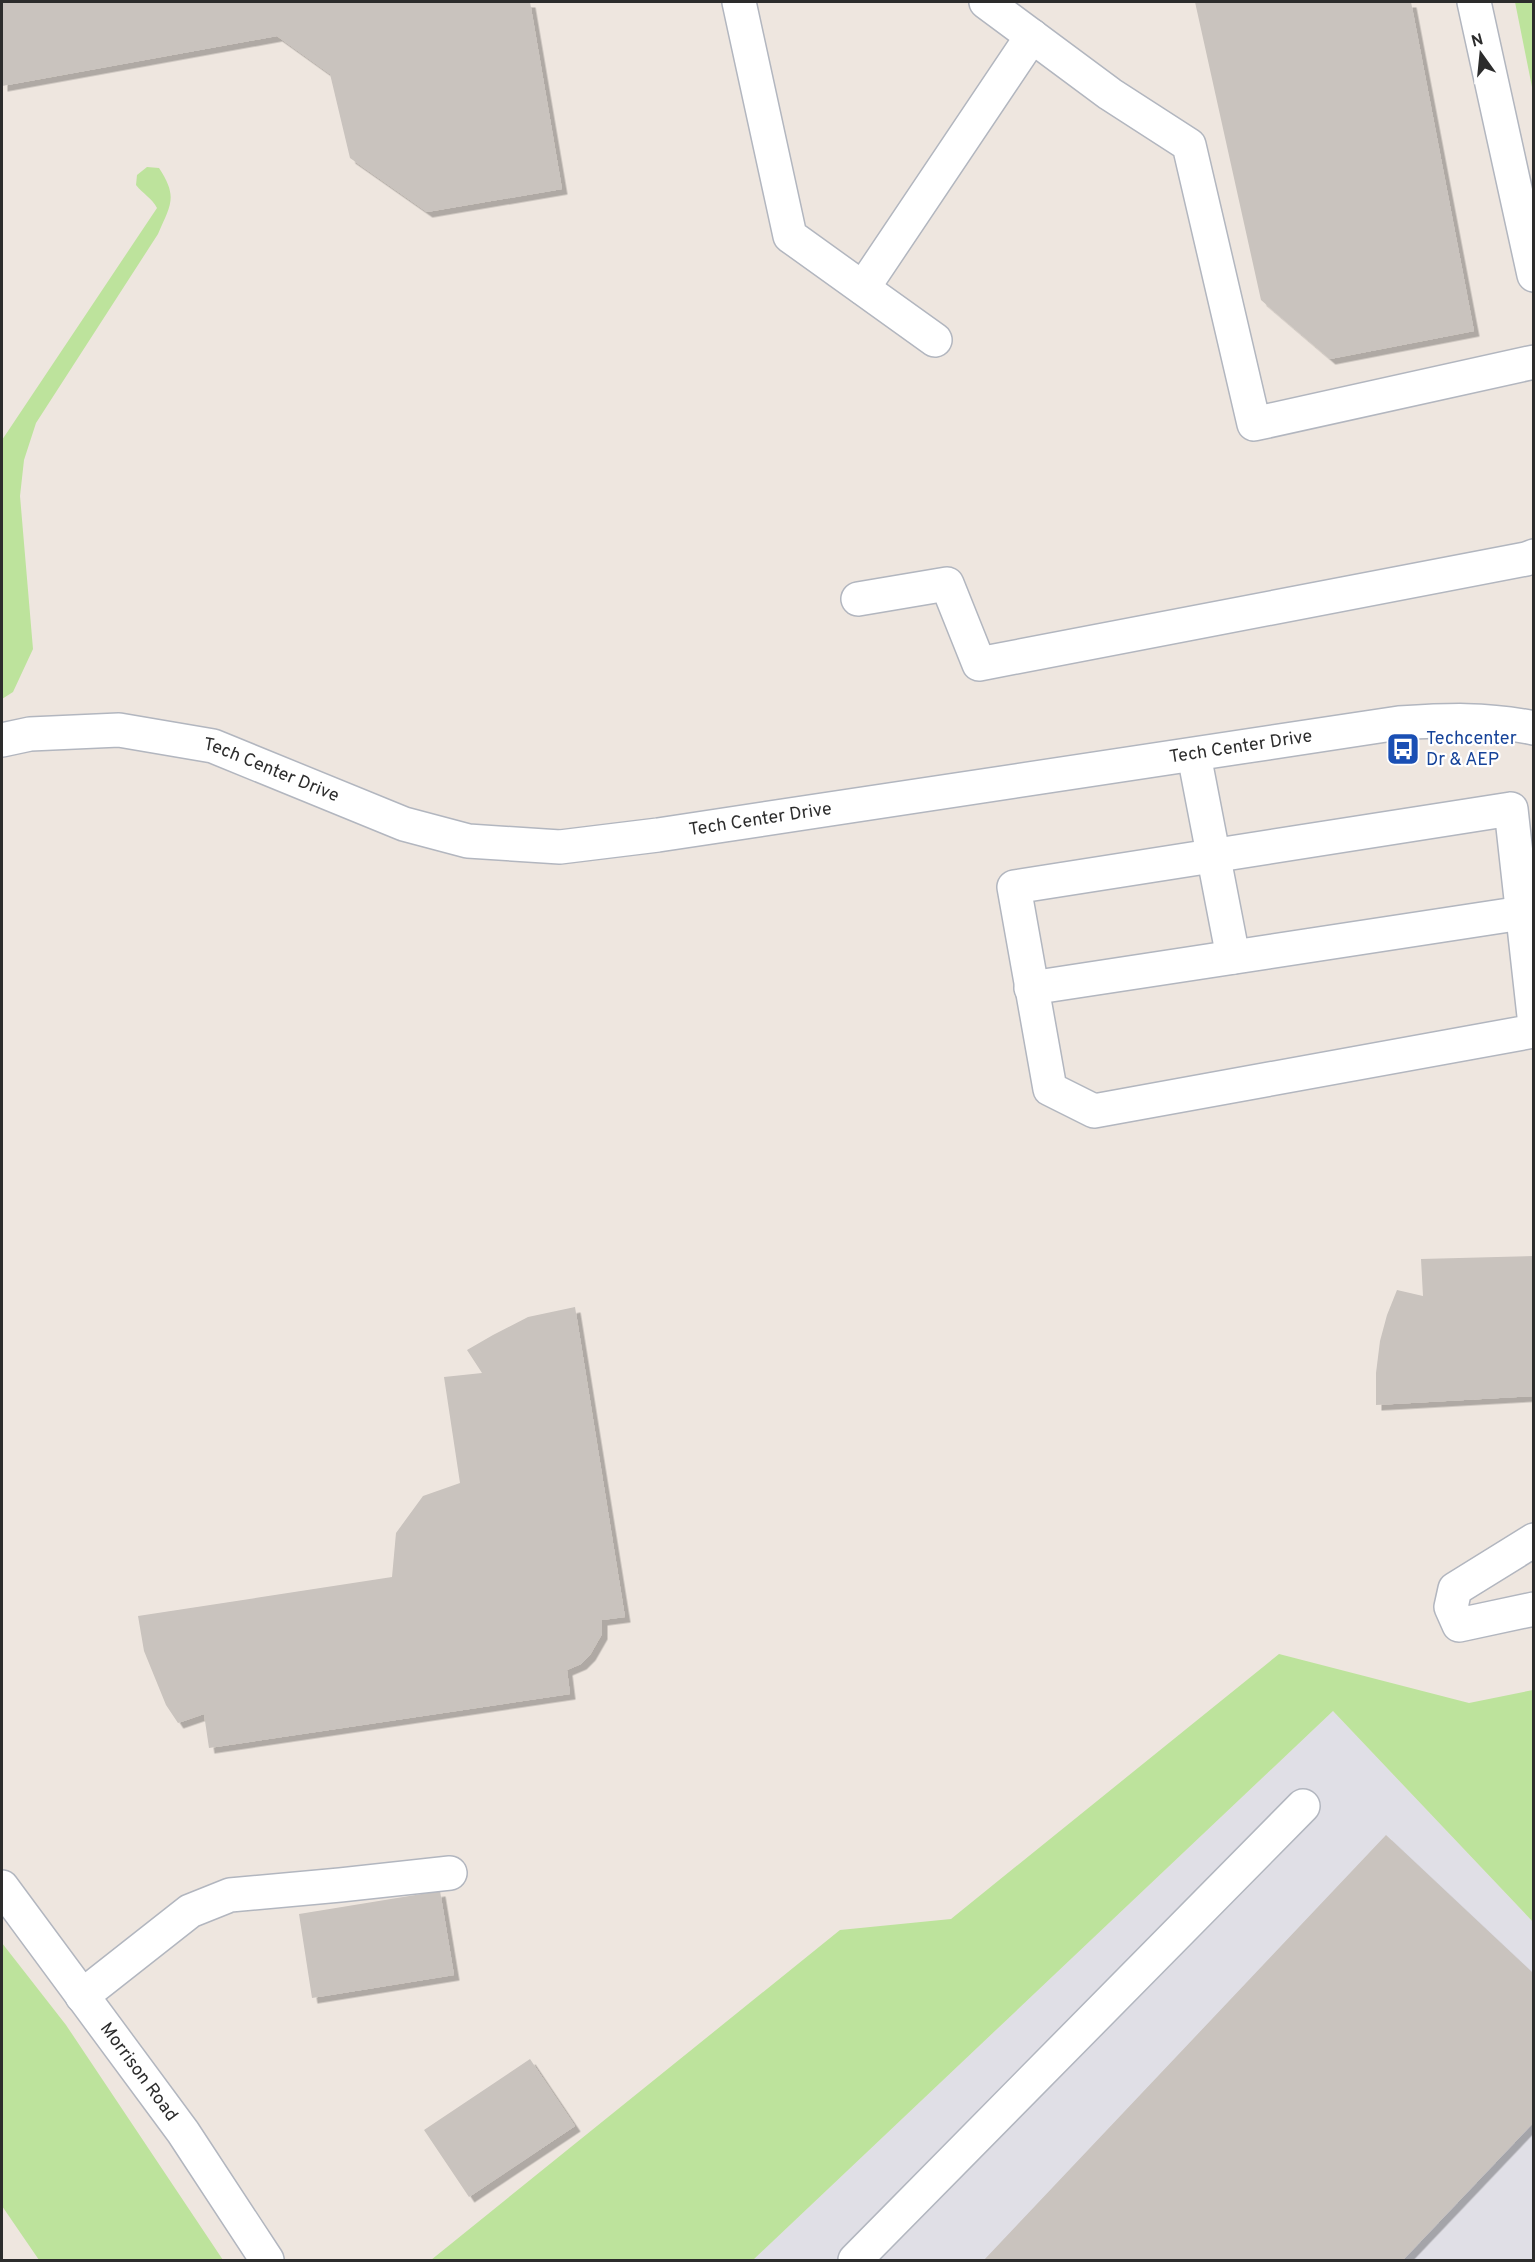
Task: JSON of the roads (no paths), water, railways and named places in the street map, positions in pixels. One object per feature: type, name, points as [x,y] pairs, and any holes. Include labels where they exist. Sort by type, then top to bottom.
[{"type":"street","points":[[739,2],[790,236],[935,340]]},
{"type":"street","points":[[986,2],[1110,94],[1189,145],[1254,424],[1533,362]]},
{"type":"street","points":[[1474,2],[1533,275]]},
{"type":"street","points":[[863,288],[1032,36]]},
{"type":"street","points":[[858,599],[947,584],[979,664],[1515,562],[1533,556]]},
{"type":"street","name":"Tech Center Drive","points":[[2,740],[30,734],[119,730],[213,746],[404,824],[468,841],[560,847],[658,835],[1421,722],[1455,719],[1500,721],[1533,728]]},
{"type":"street","points":[[1194,755],[1233,957]]},
{"type":"street","points":[[1533,1016],[1522,913],[1522,812],[1014,886],[1050,1089],[1094,1111],[1533,1031]]},
{"type":"street","points":[[1031,988],[1522,913]]},
{"type":"street","points":[[1533,1540],[1455,1589],[1451,1607],[1459,1625],[1533,1609]]},
{"type":"street","points":[[855,2260],[1303,1806]]},
{"type":"street","points":[[82,1996],[190,1911],[230,1895],[450,1873]]},
{"type":"street","name":"Morrison Road","points":[[2,1887],[183,2132],[267,2260]]},
{"type":"place","name":"Techcenter Dr & AEP","points":[[1403,749]]}]
